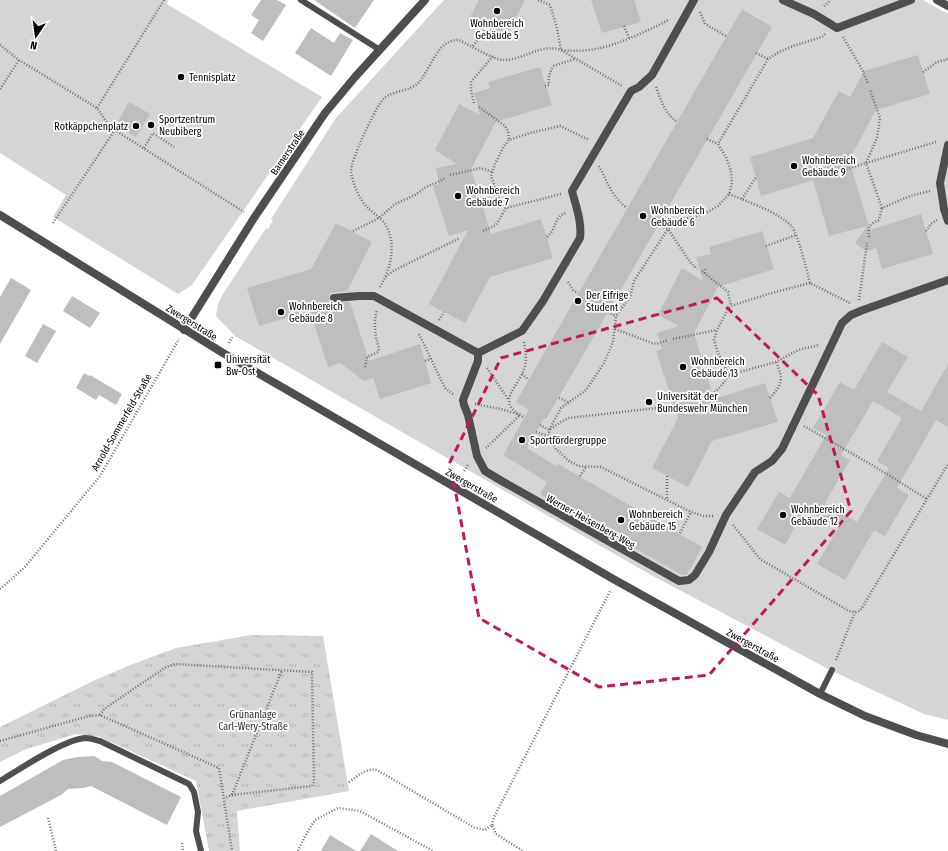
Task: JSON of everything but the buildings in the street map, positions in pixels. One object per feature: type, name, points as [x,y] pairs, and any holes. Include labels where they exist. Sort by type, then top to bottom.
[{"type":"street","name":"Bamerstraße","points":[[184,330],[254,218],[325,113],[425,0]]},
{"type":"street","points":[[478,353],[522,331],[543,301],[580,238],[581,230],[572,191],[631,91],[652,75],[694,0]]},
{"type":"street","points":[[783,0],[814,14],[838,28],[911,0]]},
{"type":"street","points":[[937,0],[948,6]]},
{"type":"street","points":[[944,143],[940,188],[948,221]]},
{"type":"street","name":"Zwergerstraße","points":[[0,215],[223,353],[616,580],[820,694],[865,716],[916,735],[948,744]]},
{"type":"street","name":"Werner-Heisenberg-Weg","points":[[464,400],[477,456],[485,470],[500,480],[679,581],[689,580],[695,575],[709,552],[726,515],[755,472],[772,461],[782,449],[842,323],[860,308],[948,280]]},
{"type":"street","points":[[334,298],[359,296],[378,298],[478,353]]},
{"type":"street","points":[[464,400],[478,361],[478,353]]},
{"type":"lane","points":[[301,0],[380,50]]},
{"type":"lane","points":[[820,694],[832,670]]},
{"type":"lane","points":[[0,781],[72,742],[86,738],[100,741],[189,784],[194,792],[198,812],[196,831],[201,851]]},
{"type":"path","points":[[97,108],[164,0]]},
{"type":"path","points":[[538,0],[550,5],[557,28],[561,50],[631,91]]},
{"type":"path","points":[[694,0],[705,24],[726,36]]},
{"type":"path","points":[[365,367],[367,357],[378,352],[379,349],[374,320],[378,298],[386,277],[392,252],[392,239],[385,223],[366,206],[355,188],[351,170],[372,115],[382,100],[390,95],[419,83],[442,46],[452,39],[459,40],[503,60],[512,59],[547,48],[577,52],[597,50],[611,46],[659,25],[673,17]]},
{"type":"path","points":[[624,26],[629,38]]},
{"type":"path","points":[[718,144],[768,59],[786,49],[822,37],[838,28],[863,71],[868,84]]},
{"type":"path","points":[[473,46],[485,30]]},
{"type":"path","points":[[0,45],[19,60],[97,108],[110,126],[115,130],[254,218]]},
{"type":"path","points":[[756,54],[768,59]]},
{"type":"path","points":[[474,103],[471,82],[493,56]]},
{"type":"path","points":[[545,86],[549,85],[548,79],[553,66],[575,59]]},
{"type":"path","points":[[923,72],[937,62],[948,59]]},
{"type":"path","points":[[0,89],[19,60]]},
{"type":"path","points":[[652,75],[663,107],[676,121]]},
{"type":"path","points":[[868,236],[868,230],[871,224],[879,220],[882,208],[866,163],[877,138],[880,118],[870,92]]},
{"type":"path","points":[[482,104],[480,107],[505,126],[510,140]]},
{"type":"path","points":[[506,208],[500,202],[491,176],[504,146],[510,140],[560,126],[599,145]]},
{"type":"path","points":[[53,223],[115,130]]},
{"type":"path","points":[[144,148],[153,133],[174,147]]},
{"type":"path","points":[[707,139],[718,144],[726,157],[731,171],[732,183],[729,194],[718,206],[706,213],[686,220],[668,229],[634,281],[630,297],[616,316],[613,342],[604,363],[586,390],[561,408],[549,430],[550,437],[556,449],[569,461],[579,466],[601,467],[691,512],[704,516],[726,515],[760,559],[849,611],[855,612],[860,611],[864,607],[948,464]]},
{"type":"path","points":[[838,172],[866,163],[944,143]]},
{"type":"path","points":[[594,155],[613,195],[626,206]]},
{"type":"path","points":[[451,174],[481,168],[492,172]]},
{"type":"path","points":[[742,200],[756,177]]},
{"type":"path","points":[[353,232],[379,218],[395,204],[415,195],[426,187],[445,178]]},
{"type":"path","points":[[882,208],[910,196],[940,188]]},
{"type":"path","points":[[483,231],[496,225],[506,208],[572,191]]},
{"type":"path","points":[[729,194],[781,218],[792,227],[796,235],[810,283]]},
{"type":"path","points":[[548,237],[554,231],[555,223],[560,216],[576,208]]},
{"type":"path","points":[[658,225],[668,229],[690,262],[697,269]]},
{"type":"path","points":[[766,246],[796,235]]},
{"type":"path","points":[[386,277],[393,271],[460,238]]},
{"type":"path","points":[[729,375],[718,353],[714,340],[725,313],[731,306],[810,283],[860,308],[867,243]]},
{"type":"path","points":[[706,268],[703,272],[728,292],[731,306]]},
{"type":"path","points":[[608,312],[616,316]]},
{"type":"path","points":[[414,318],[423,343],[445,388],[464,400],[520,415]]},
{"type":"path","points":[[615,329],[656,344],[668,340]]},
{"type":"path","name":"Arnold-Sommerfeld-Straße","points":[[0,589],[24,568],[100,476],[184,330]]},
{"type":"path","points":[[673,338],[717,330]]},
{"type":"path","points":[[508,399],[522,374],[525,365],[526,356],[522,331]]},
{"type":"path","points":[[704,398],[714,394],[722,386],[729,375],[776,362],[798,350],[832,343]]},
{"type":"path","points":[[478,353],[508,399],[510,406],[524,418]]},
{"type":"path","points":[[425,360],[431,359]]},
{"type":"path","points":[[770,398],[776,392],[782,379],[776,362]]},
{"type":"path","points":[[522,374],[529,380]]},
{"type":"path","points":[[559,398],[568,402]]},
{"type":"path","points":[[549,430],[568,418],[683,405]]},
{"type":"path","points":[[477,456],[520,415]]},
{"type":"path","points":[[795,421],[927,499]]},
{"type":"path","points":[[540,425],[549,430]]},
{"type":"path","points":[[536,432],[550,437]]},
{"type":"path","points":[[580,476],[586,467]]},
{"type":"path","points":[[667,476],[667,500]]},
{"type":"path","points":[[680,533],[691,512]]},
{"type":"path","points":[[523,851],[496,834],[492,825],[494,817],[612,586]]},
{"type":"path","points":[[832,670],[855,612]]},
{"type":"path","points":[[100,715],[104,709],[166,667],[175,664],[312,672],[314,782],[312,786],[232,795],[225,798]]},
{"type":"path","points":[[232,795],[282,670]]},
{"type":"path","points":[[350,782],[365,771],[371,769],[377,770],[475,828],[485,830],[492,825]]},
{"type":"path","points":[[298,851],[315,820],[338,808],[360,811],[433,851]]},
{"type":"path","points":[[48,818],[56,851]]},
{"type":"path","points":[[182,843],[183,851]]},
{"type":"highlighted area","points":[[717,298],[818,395],[851,511],[709,675],[599,687],[479,618],[450,462],[501,358]]},
{"type":"green space","name":"Sportzentrum Neubiberg","points":[[0,0],[168,0],[167,4],[322,97],[192,285],[178,294],[53,217],[66,195],[0,153]]},
{"type":"green space","name":"Universität der Bundeswehr München","points":[[444,0],[923,0],[948,14],[948,720],[924,714],[832,671],[651,575],[235,336],[216,316],[221,297],[266,228],[268,229],[273,220],[271,219],[336,118]]},
{"type":"green space","name":"Grünanlage Carl-Wery-Straße","points":[[251,635],[323,636],[349,791],[237,811],[240,851],[209,851],[196,781],[100,737],[76,734],[24,750],[0,762],[0,727],[95,680],[176,648]]},
{"type":"place","name":"Wohnbereich Gebäude 5","points":[[497,11]]},
{"type":"place","name":"Tennisplatz","points":[[181,77]]},
{"type":"place","name":"Sportzentrum Neubiberg","points":[[151,125]]},
{"type":"place","name":"Rotkäppchenplatz","points":[[136,126]]},
{"type":"place","name":"Wohnbereich Gebäude 9","points":[[794,166]]},
{"type":"place","name":"Wohnbereich Gebäude 7","points":[[458,196]]},
{"type":"place","name":"Wohnbereich Gebäude 6","points":[[643,216]]},
{"type":"place","name":"Der Eifrige Student","points":[[578,301]]},
{"type":"place","name":"Wohnbereich Gebäude 8","points":[[281,312]]},
{"type":"place","name":"Universität Bw-Ost","points":[[218,365]]},
{"type":"place","name":"Wohnbereich Gebäude 13","points":[[683,367]]},
{"type":"place","name":"Universität der Bundeswehr München","points":[[649,402]]},
{"type":"place","name":"Sportfördergruppe","points":[[522,440]]},
{"type":"place","name":"Wohnbereich Gebäude 12","points":[[783,515]]},
{"type":"place","name":"Wohnbereich Gebäude 15","points":[[621,520]]}]
